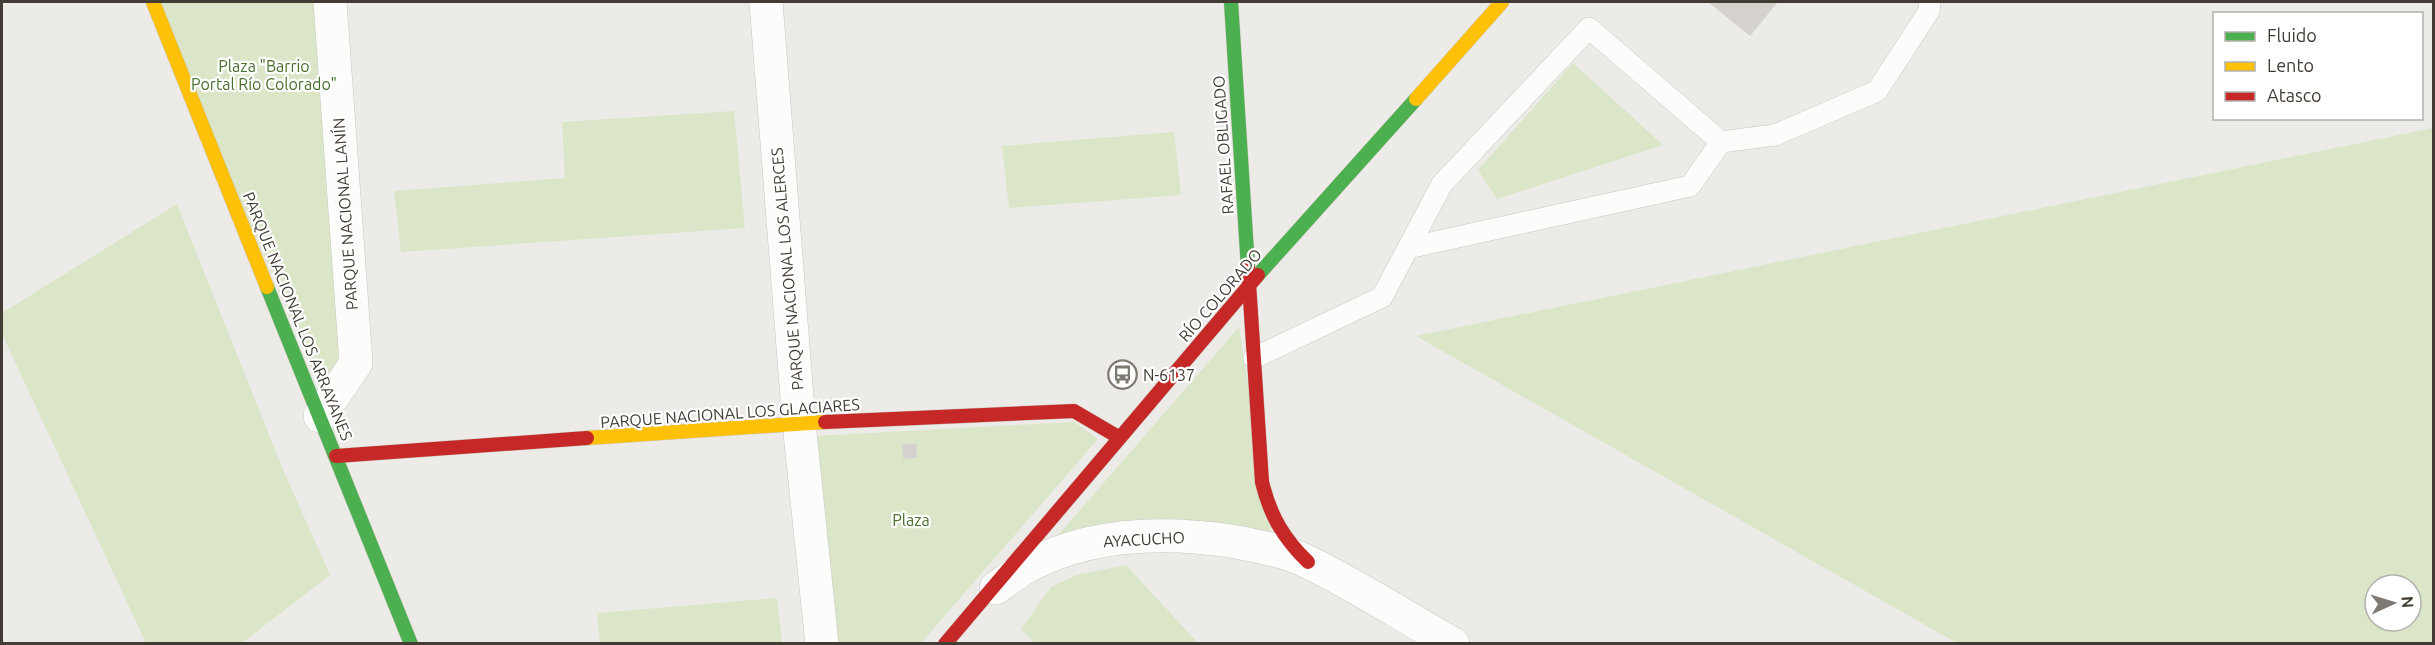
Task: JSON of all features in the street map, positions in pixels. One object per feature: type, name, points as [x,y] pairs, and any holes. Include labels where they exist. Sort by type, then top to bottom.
[{"type":"street","name":"PARQUE NACIONAL LOS ARRAYANES","points":[[153,2],[411,644]]},
{"type":"street","name":"PARQUE NACIONAL LANÍN","points":[[320,416],[356,363],[330,2]]},
{"type":"street","name":"PARQUE NACIONAL LOS ALERCES","points":[[766,2],[799,423],[822,644]]},
{"type":"street","name":"RAFAEL OBLIGADO","points":[[1231,2],[1249,286]]},
{"type":"street","name":"RÍO COLORADO","points":[[945,644],[1249,286],[1502,2]]},
{"type":"street","name":"AYACUCHO","points":[[1249,286],[1260,459],[1267,506],[1276,528],[1289,545],[1308,562]]},
{"type":"street","name":"PARQUE NACIONAL LOS GLACIARES","points":[[336,456],[799,423],[1074,411],[1120,438]]},
{"type":"street","name":"AYACUCHO","points":[[989,592],[1027,567],[1060,552],[1096,542],[1167,535],[1204,537],[1268,549],[1308,562],[1453,644]]},
{"type":"lane","points":[[1254,358],[1382,297],[1442,184],[1589,28],[1720,142],[1775,135],[1877,91],[1932,5]]},
{"type":"lane","points":[[1408,248],[1690,186],[1720,142]]},
{"type":"green space","name":"Plaza \"Barrio Portal Río Colorado\"","points":[[156,2],[330,2],[356,363],[325,399]]},
{"type":"green space","points":[[1573,63],[1663,145],[1497,199],[1478,170]]},
{"type":"green space","points":[[734,111],[745,228],[401,252],[394,191],[565,178],[562,122]]},
{"type":"green space","points":[[2433,128],[2433,643],[1957,643],[1416,336]]},
{"type":"green space","points":[[1174,132],[1181,195],[1009,208],[1002,146]]},
{"type":"green space","points":[[177,204],[284,472],[330,575],[242,643],[146,643],[2,334],[2,313]]},
{"type":"green space","points":[[1239,327],[1272,541],[1054,540]]},
{"type":"green space","name":"Plaza","points":[[1074,422],[1098,439],[921,643],[835,644],[814,436]]},
{"type":"green space","points":[[1126,565],[1198,643],[1035,643],[1021,629],[1051,587],[1077,575]]},
{"type":"green space","points":[[777,598],[782,643],[600,643],[597,613]]},
{"type":"building","points":[[1709,2],[1777,2],[1750,35]]},
{"type":"building","points":[[916,444],[916,457],[904,458],[903,445]]},
{"type":"traffic: fast","points":[[1231,2],[1248,268]]},
{"type":"traffic: fast","points":[[1258,275],[1416,99]]},
{"type":"traffic: fast","points":[[267,287],[411,644]]},
{"type":"traffic: slow","points":[[153,2],[267,287]]},
{"type":"traffic: slow","points":[[1416,99],[1502,2]]},
{"type":"traffic: slow","points":[[587,438],[825,422]]},
{"type":"traffic: jam","points":[[1248,268],[1262,482],[1269,505],[1279,525],[1291,544],[1308,562]]},
{"type":"traffic: jam","points":[[945,644],[1258,275]]},
{"type":"traffic: jam","points":[[825,422],[1074,411],[1120,438]]},
{"type":"traffic: jam","points":[[336,456],[587,438]]},
{"type":"place","name":"N-6137","points":[[1122,375]]}]
